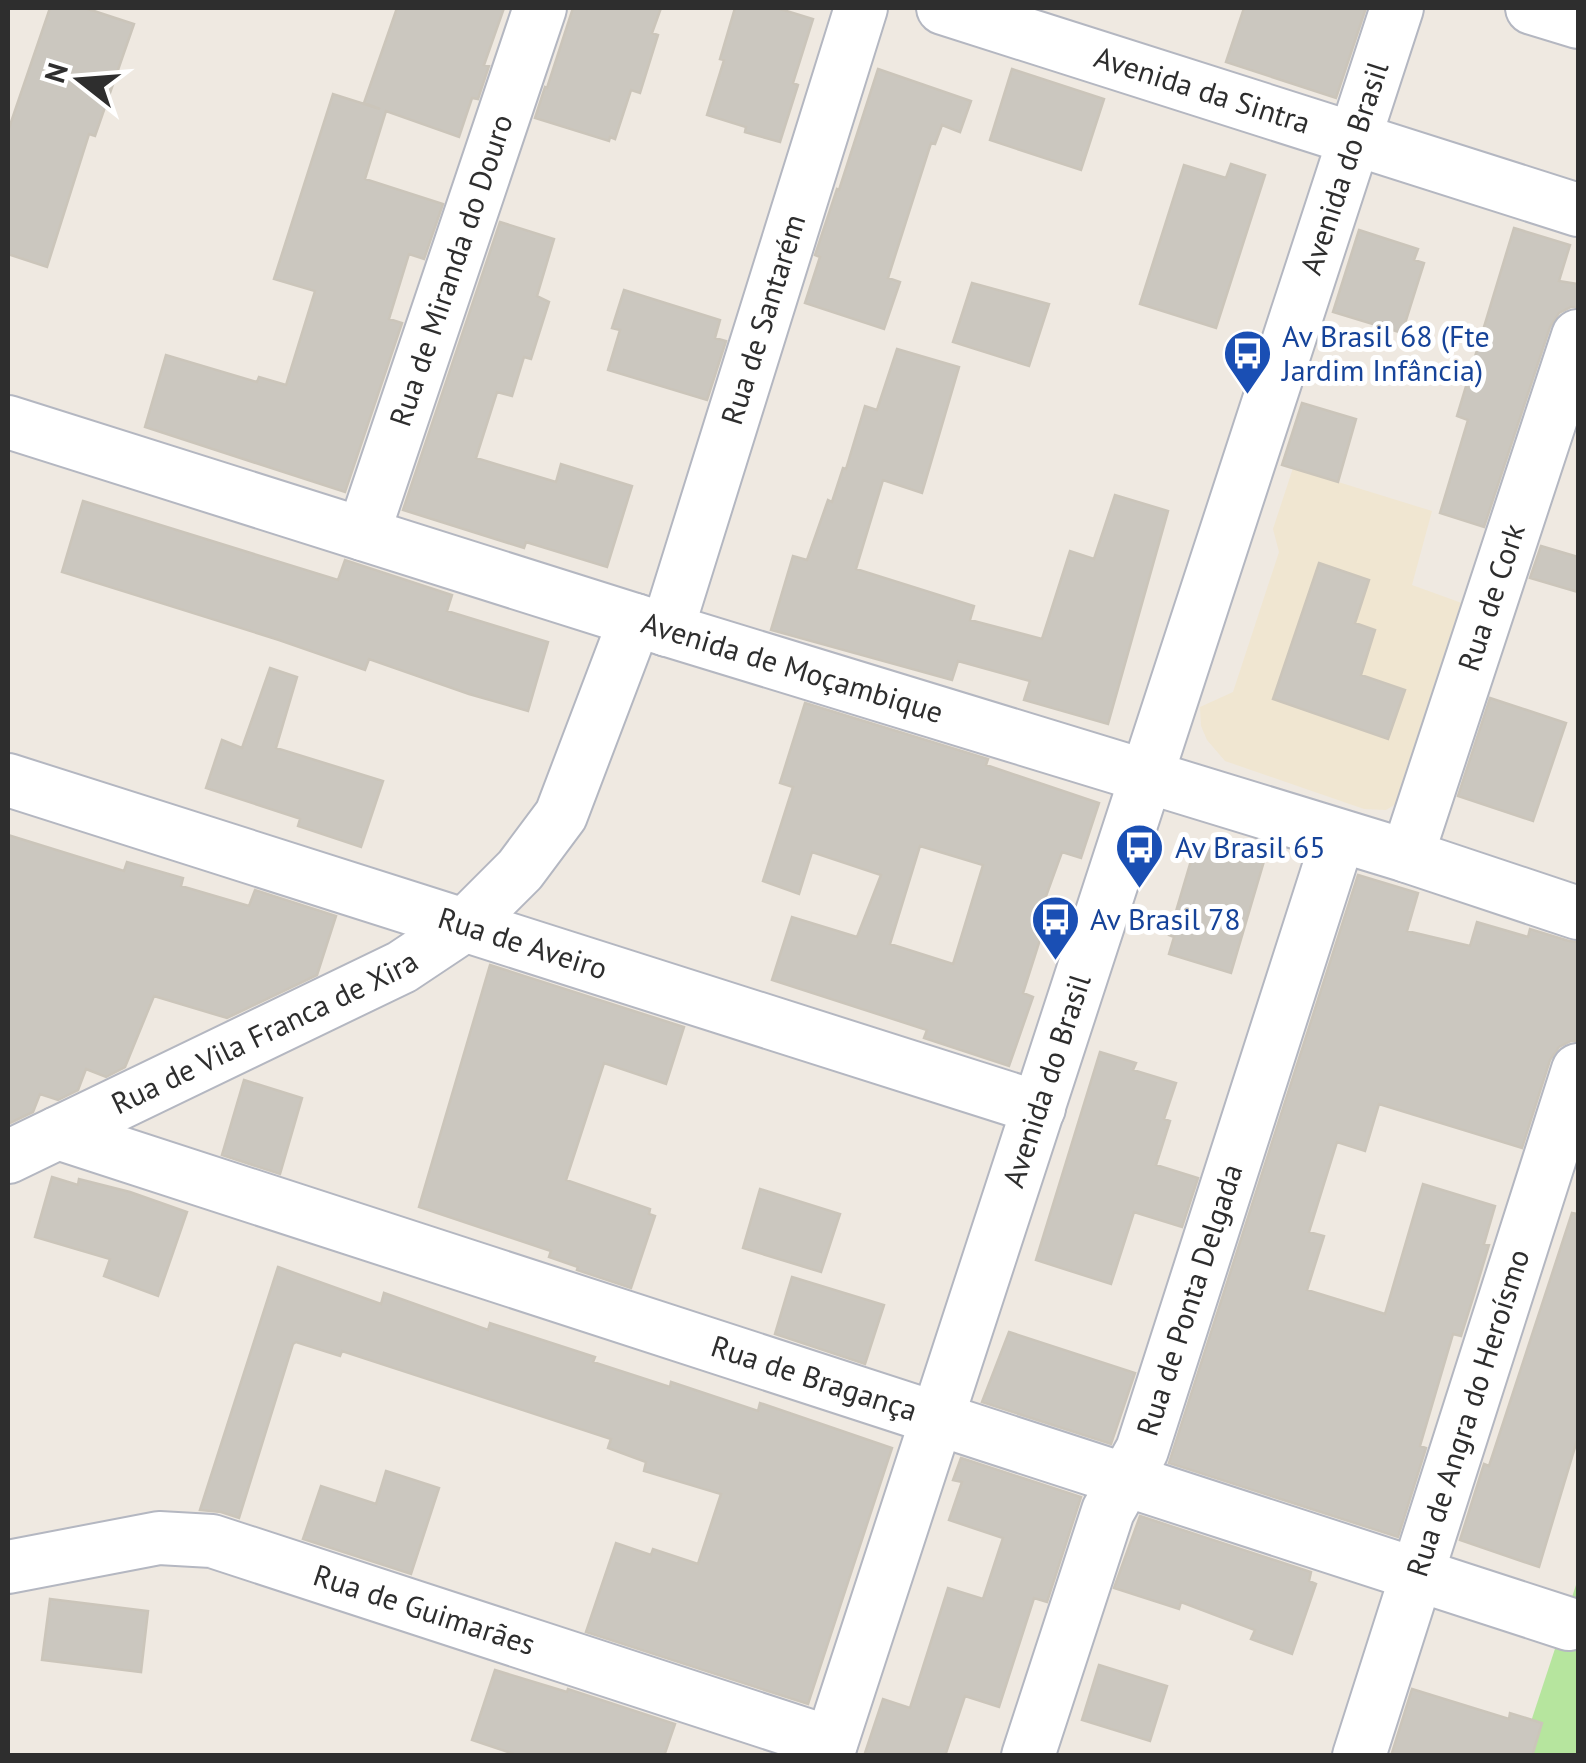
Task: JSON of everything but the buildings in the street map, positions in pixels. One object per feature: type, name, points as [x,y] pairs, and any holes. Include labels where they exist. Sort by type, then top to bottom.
[{"type":"street","name":"Rua de Miranda do Douro","points":[[363,534],[540,8]]},
{"type":"street","name":"Rua de Santarém","points":[[651,625],[860,8]]},
{"type":"street","name":"Avenida da Sintra","points":[[943,8],[1578,210]]},
{"type":"street","name":"Avenida do Brasil","points":[[829,1749],[1396,8]]},
{"type":"street","points":[[1532,8],[1578,22]]},
{"type":"street","name":"Rua de Cork","points":[[1406,856],[1578,336]]},
{"type":"street","name":"Avenida de Moçambique","points":[[8,422],[651,625],[1406,856],[1578,913]]},
{"type":"street","name":"Rua de Vila Franca de Xira","points":[[8,1157],[402,967],[465,925],[520,870],[562,815],[651,625]]},
{"type":"street","name":"Rua de Aveiro","points":[[8,780],[1039,1108]]},
{"type":"street","name":"Rua de Ponta Delgada","points":[[1028,1756],[1108,1511],[1142,1450],[1339,836]]},
{"type":"street","name":"Rua de Angra do Heroísmo","points":[[1359,1756],[1578,1070]]},
{"type":"street","name":"Rua de Bragança","points":[[58,1133],[1569,1624]]},
{"type":"street","name":"Rua de Guimarães","points":[[8,1567],[159,1538],[212,1541],[829,1749]]},
{"type":"shaded area","points":[[1293,468],[1432,511],[1412,585],[1470,606],[1401,801],[1386,810],[1364,809],[1225,761],[1201,726],[1200,707],[1233,692],[1279,552],[1273,529]]},
{"type":"green space","points":[[1578,1579],[1578,1755],[1520,1755]]},
{"type":"place","name":"Av Brasil 68 (Fte Jardim Infância)","points":[[1247,396]]},
{"type":"place","name":"Av Brasil 65","points":[[1140,890]]},
{"type":"place","name":"Av Brasil 78","points":[[1055,962]]}]
